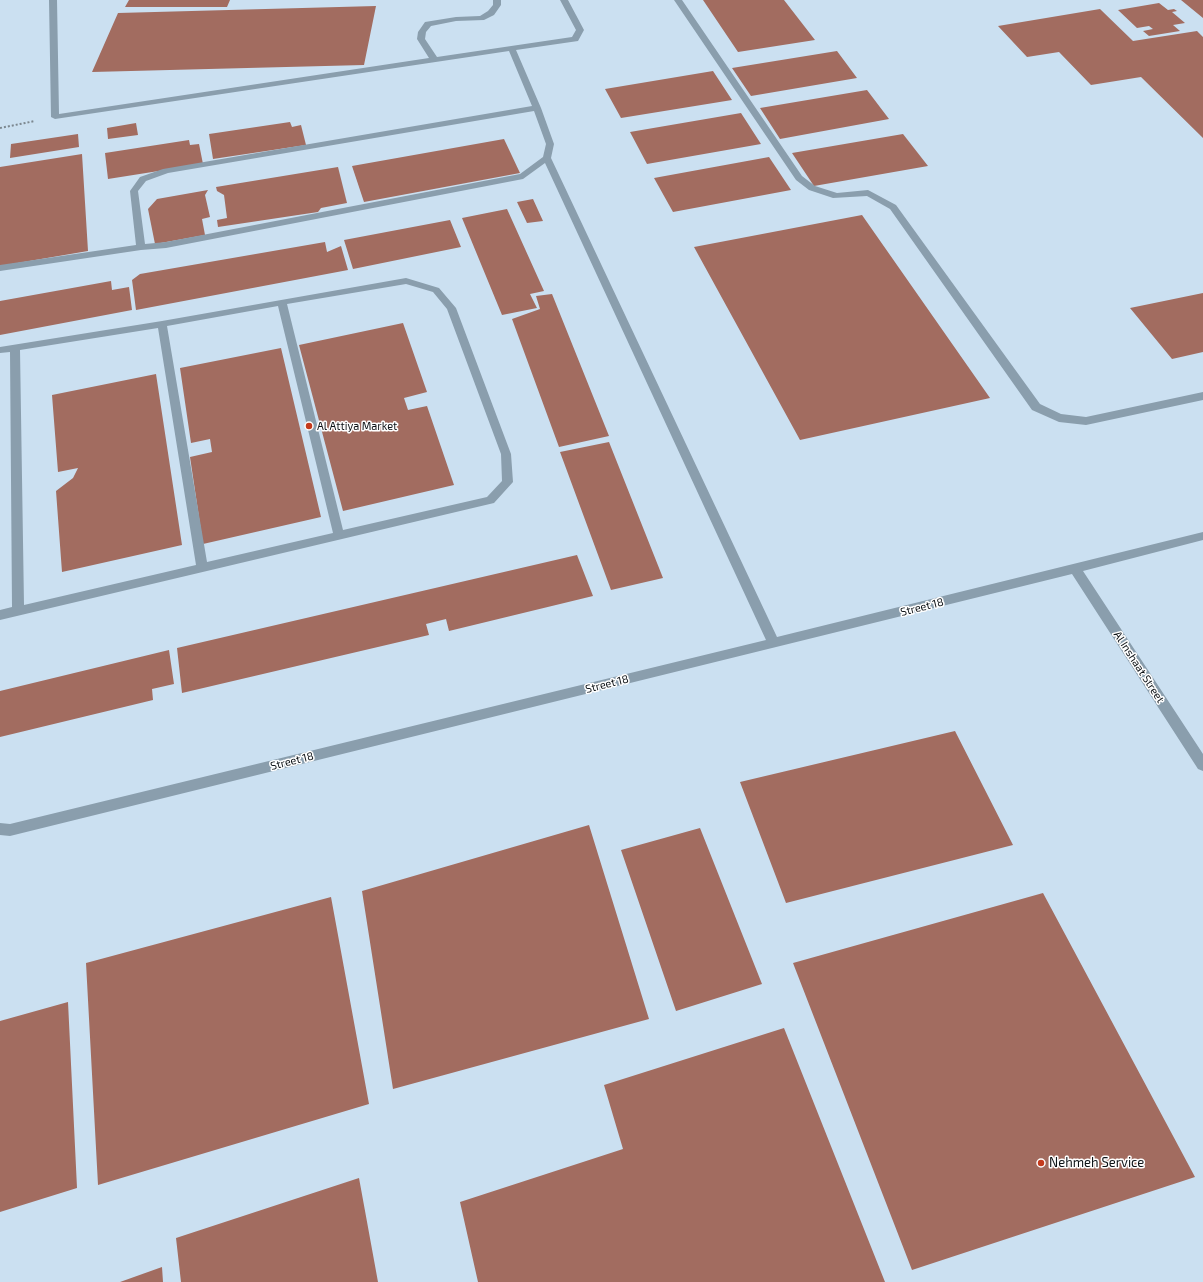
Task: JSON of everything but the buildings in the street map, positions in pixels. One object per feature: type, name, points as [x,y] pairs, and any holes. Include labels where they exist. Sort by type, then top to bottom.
[{"type":"street","points":[[54,0],[55,117],[575,39],[580,30],[564,0]]},
{"type":"street","points":[[434,61],[421,39],[422,32],[428,24],[456,19],[481,18],[492,13],[497,6],[497,0]]},
{"type":"street","points":[[678,0],[799,178],[812,188],[836,196],[868,193],[893,208],[1036,407],[1060,418],[1086,421],[1203,396]]},
{"type":"street","points":[[512,49],[537,108],[550,144],[547,158],[774,643]]},
{"type":"street","points":[[141,247],[134,191],[143,179],[166,171],[537,108]]},
{"type":"street","points":[[0,268],[174,243],[523,176],[547,158]]},
{"type":"street","points":[[0,350],[162,324],[406,281],[436,290],[451,308],[506,454],[508,482],[490,500],[0,615]]},
{"type":"street","points":[[282,302],[339,536]]},
{"type":"street","points":[[162,324],[202,568]]},
{"type":"street","points":[[15,348],[18,611]]},
{"type":"street","name":"Street 18","points":[[3,832],[1075,569],[1203,536]]},
{"type":"street","name":"Al Inshaat Street","points":[[1075,569],[1203,765]]},
{"type":"path","points":[[0,128],[55,117]]},
{"type":"shaded area","points":[[0,0],[1203,0],[1203,1282],[0,1282]]},
{"type":"place","name":"Al Attiya Market","points":[[309,426]]},
{"type":"place","name":"Nehmeh Service","points":[[1041,1163]]}]
